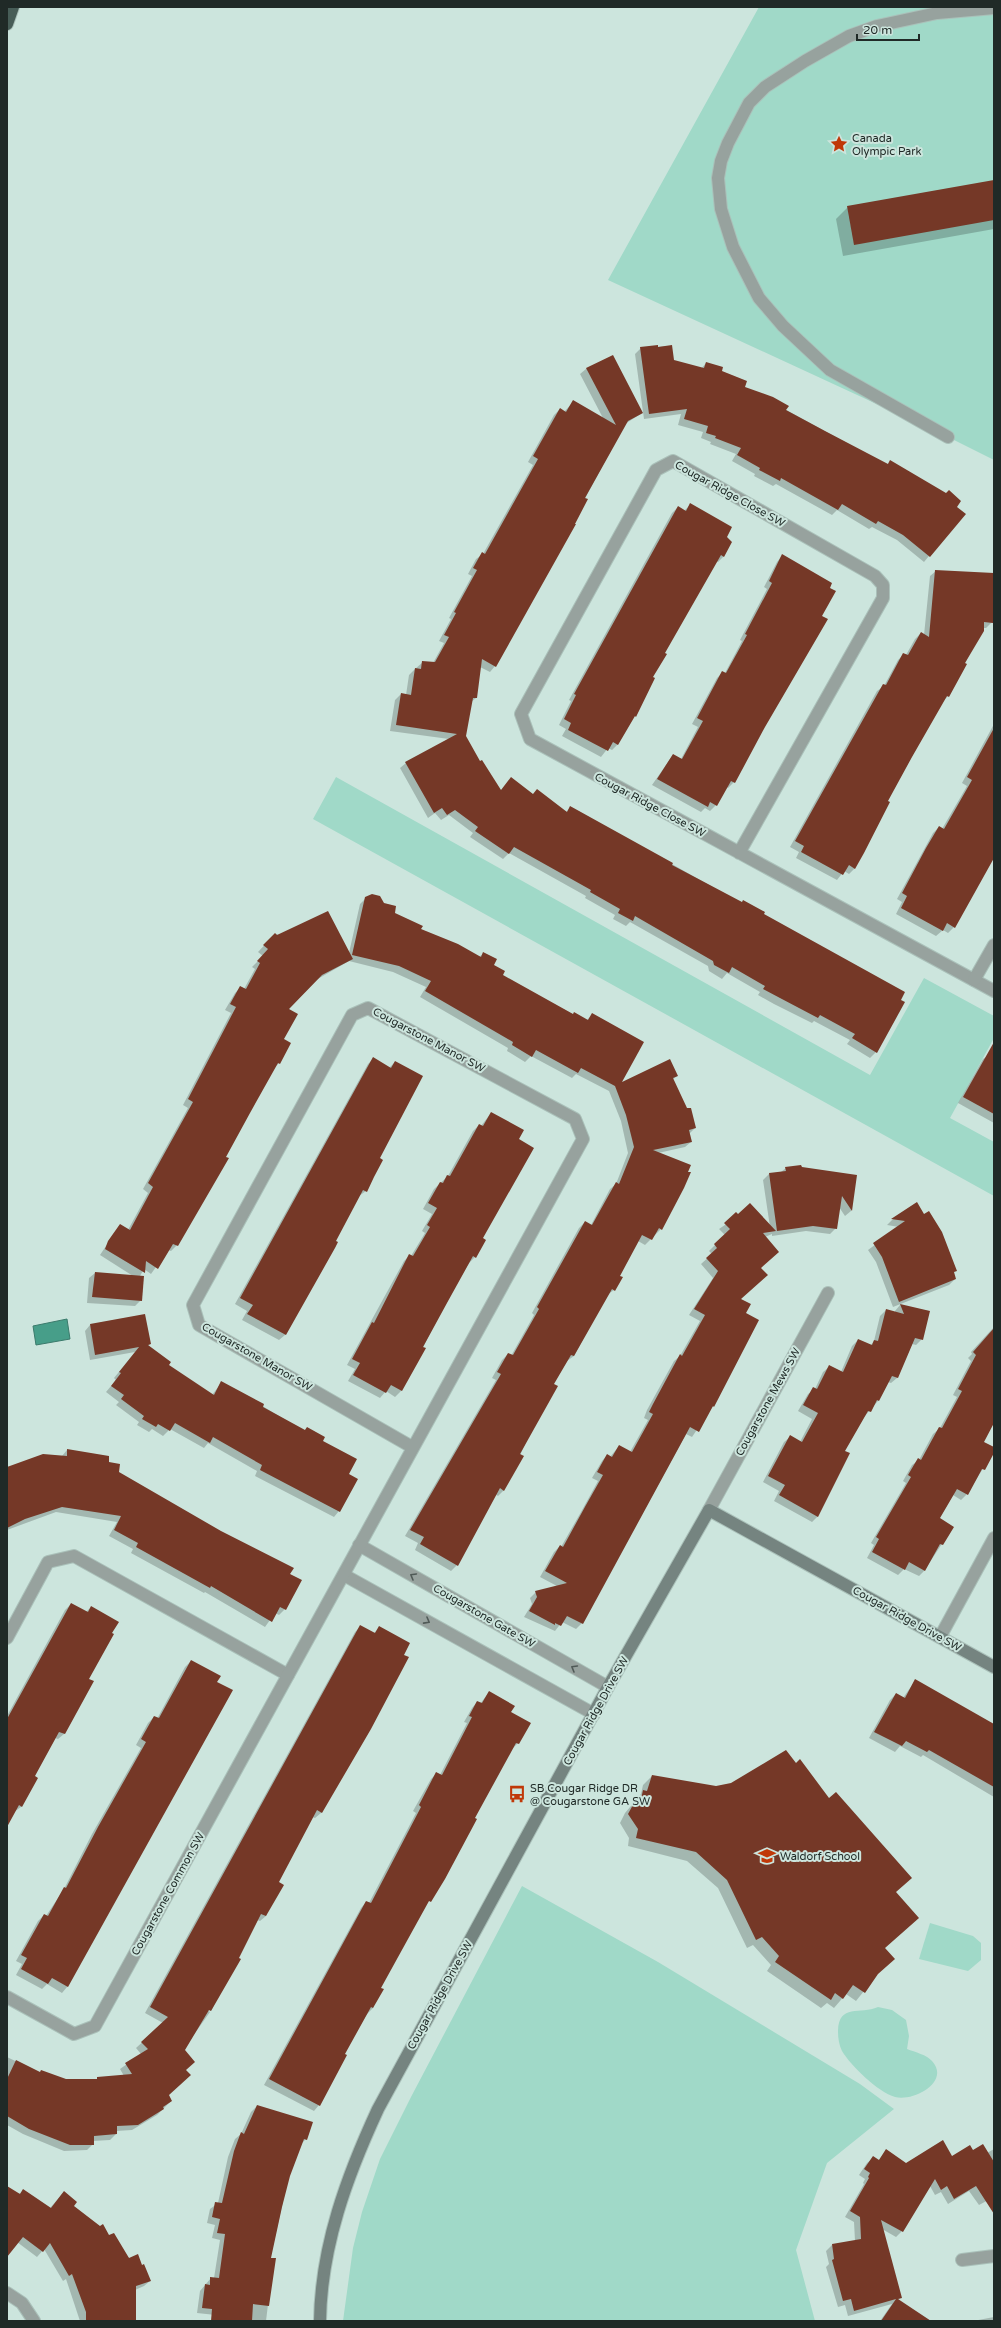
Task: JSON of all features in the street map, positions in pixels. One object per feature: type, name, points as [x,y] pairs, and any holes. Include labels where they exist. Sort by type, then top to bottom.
[{"type":"highway","points":[[7,24],[13,7]]},
{"type":"street","points":[[948,437],[830,370],[783,326],[759,298],[733,247],[721,209],[718,178],[721,162],[728,143],[749,103],[765,88],[805,61],[849,36],[877,26],[937,13],[994,8]]},
{"type":"street","name":"Cougar Ridge Close SW","points":[[739,853],[883,598],[883,585],[875,576],[673,461],[656,470],[521,714],[530,739],[739,853],[994,991]]},
{"type":"street","points":[[974,980],[994,945]]},
{"type":"street","name":"Cougarstone Manor SW","points":[[344,1575],[412,1447],[583,1138],[575,1119],[368,1008],[352,1015],[193,1305],[199,1325],[412,1447]]},
{"type":"street","name":"Cougarstone Mews SW","points":[[709,1510],[828,1293]]},
{"type":"street","name":"Cougar Ridge Drive SW","points":[[320,2321],[328,2253],[354,2161],[378,2109],[608,1687],[709,1510],[994,1667]]},
{"type":"street","points":[[940,1637],[994,1538]]},
{"type":"street","name":"Cougarstone Gate SW","points":[[359,1545],[608,1687]]},
{"type":"street","points":[[7,1638],[48,1562],[74,1556],[288,1675]]},
{"type":"street","points":[[344,1575],[594,1714]]},
{"type":"street","name":"Cougarstone Common SW","points":[[7,1997],[74,2034],[95,2026],[344,1575]]},
{"type":"street","points":[[962,2260],[994,2256]]},
{"type":"street","points":[[7,2293],[22,2303],[34,2321]]},
{"type":"shaded area","name":"Canada Olympic Park","points":[[759,7],[994,7],[994,460],[948,437],[608,280]]},
{"type":"shaded area","points":[[336,777],[870,1075],[924,978],[994,1016],[994,1038],[950,1118],[994,1142],[994,1196],[313,819]]},
{"type":"shaded area","points":[[67,1319],[70,1339],[36,1345],[33,1326]]},
{"type":"shaded area","points":[[522,1886],[658,1962],[860,2084],[894,2109],[827,2163],[796,2250],[815,2321],[343,2321],[353,2248],[362,2212],[380,2159]]},
{"type":"shaded area","points":[[930,1923],[973,1936],[981,1943],[981,1960],[968,1971],[919,1959]]},
{"type":"shaded area","points":[[878,2007],[892,2010],[906,2020],[909,2036],[907,2049],[927,2057],[932,2061],[937,2069],[937,2076],[933,2083],[920,2093],[903,2098],[888,2094],[866,2078],[842,2051],[838,2031],[839,2022],[842,2017],[846,2013]]},
{"type":"building","points":[[994,180],[994,220],[854,245],[847,206]]},
{"type":"building","points":[[658,345],[658,347],[672,345],[674,360],[704,368],[706,362],[723,367],[722,371],[747,381],[745,387],[773,397],[789,406],[786,410],[888,464],[890,460],[946,493],[949,490],[961,501],[957,507],[966,514],[930,557],[903,535],[878,521],[876,524],[842,504],[838,510],[781,478],[780,481],[759,470],[760,468],[737,455],[741,448],[706,433],[708,426],[684,419],[687,409],[649,414],[640,347]]},
{"type":"building","points":[[613,355],[643,413],[628,421],[585,498],[588,499],[576,524],[496,667],[482,659],[477,698],[473,698],[466,736],[480,761],[482,760],[501,790],[511,777],[533,794],[537,789],[567,812],[570,806],[673,863],[672,865],[742,902],[743,900],[765,912],[764,914],[905,992],[901,1000],[905,1002],[877,1053],[852,1038],[855,1034],[820,1015],[818,1018],[763,989],[765,986],[732,967],[729,973],[714,965],[713,961],[635,916],[633,921],[618,913],[620,909],[590,892],[591,890],[514,847],[509,854],[475,831],[478,827],[455,810],[447,815],[442,808],[434,813],[405,762],[457,734],[396,725],[401,693],[411,695],[415,668],[421,669],[422,661],[435,662],[449,637],[444,635],[456,613],[454,612],[477,570],[473,568],[482,552],[485,554],[538,459],[533,456],[560,408],[566,412],[573,400],[616,425],[586,368]]},
{"type":"building","points":[[690,503],[732,527],[727,537],[732,542],[724,557],[721,555],[665,653],[667,654],[653,677],[655,678],[636,717],[635,716],[618,745],[613,742],[608,751],[568,730],[571,723],[564,719],[576,695],[574,694],[678,506],[686,511]]},
{"type":"building","points":[[782,554],[832,583],[830,588],[836,591],[822,616],[828,619],[765,727],[735,783],[731,781],[717,806],[710,802],[708,807],[657,779],[673,754],[682,759],[703,721],[697,718],[722,671],[726,673],[747,635],[745,634],[772,583],[769,581]]},
{"type":"building","points":[[935,570],[994,573],[993,623],[984,622],[984,631],[965,663],[967,664],[949,697],[947,696],[888,801],[890,802],[864,853],[855,869],[849,865],[843,875],[801,852],[804,846],[795,841],[883,684],[886,685],[903,653],[908,655],[921,632],[929,637]]},
{"type":"building","points":[[994,728],[994,858],[955,928],[947,923],[943,931],[901,908],[907,896],[902,893],[939,826],[944,829],[972,780],[967,777]]},
{"type":"building","points":[[372,894],[380,896],[384,903],[396,906],[395,913],[423,926],[421,929],[458,944],[481,957],[483,952],[497,959],[494,965],[505,971],[503,975],[573,1014],[574,1012],[588,1020],[592,1013],[644,1042],[622,1082],[670,1059],[678,1076],[673,1078],[687,1108],[691,1108],[696,1128],[689,1130],[692,1142],[653,1150],[691,1165],[688,1172],[691,1172],[684,1188],[662,1230],[659,1228],[652,1240],[642,1235],[620,1276],[623,1277],[615,1291],[612,1289],[574,1356],[571,1355],[554,1384],[558,1386],[520,1454],[524,1456],[504,1491],[500,1488],[458,1566],[420,1544],[424,1537],[410,1530],[501,1374],[497,1372],[508,1353],[513,1355],[539,1309],[537,1307],[585,1221],[592,1225],[616,1182],[619,1184],[634,1147],[626,1115],[615,1086],[581,1068],[578,1073],[536,1050],[532,1057],[512,1045],[513,1042],[425,991],[431,981],[399,966],[352,955],[365,897]]},
{"type":"building","points":[[328,911],[353,959],[322,975],[289,1009],[298,1014],[284,1039],[291,1043],[280,1064],[278,1063],[226,1157],[229,1158],[178,1246],[173,1244],[158,1269],[146,1261],[145,1273],[105,1249],[108,1241],[120,1224],[130,1230],[153,1187],[148,1183],[193,1102],[188,1099],[236,1007],[230,1004],[240,986],[246,989],[260,963],[257,961],[268,949],[263,945],[275,933],[277,935]]},
{"type":"building","points":[[994,1042],[994,1114],[963,1097]]},
{"type":"building","points":[[373,1057],[391,1068],[395,1061],[423,1076],[380,1158],[383,1160],[367,1192],[363,1190],[336,1241],[338,1242],[335,1248],[286,1335],[247,1314],[253,1305],[240,1298]]},
{"type":"building","points":[[491,1112],[524,1130],[519,1139],[534,1148],[483,1238],[486,1240],[476,1258],[473,1256],[423,1347],[426,1348],[402,1391],[391,1385],[386,1393],[353,1375],[360,1363],[352,1359],[372,1322],[374,1323],[409,1254],[413,1256],[430,1227],[427,1225],[437,1208],[428,1203],[440,1182],[443,1183],[447,1175],[450,1176],[479,1124],[483,1126]]},
{"type":"building","points":[[801,1165],[802,1167],[857,1175],[852,1211],[842,1196],[837,1229],[813,1226],[777,1231],[769,1173],[786,1171],[785,1167]]},
{"type":"building","points":[[917,1202],[924,1214],[929,1211],[942,1232],[957,1271],[954,1272],[956,1279],[899,1302],[882,1257],[873,1243],[905,1221],[891,1219]]},
{"type":"building","points":[[750,1203],[776,1231],[763,1233],[779,1252],[761,1268],[768,1275],[741,1299],[751,1304],[746,1313],[759,1320],[714,1407],[713,1406],[699,1432],[690,1427],[583,1624],[567,1616],[561,1626],[555,1623],[555,1625],[529,1611],[537,1597],[535,1591],[567,1583],[545,1571],[560,1545],[563,1547],[603,1475],[597,1472],[607,1454],[612,1457],[619,1445],[632,1452],[653,1414],[649,1412],[653,1404],[680,1354],[682,1356],[705,1315],[694,1309],[718,1271],[706,1258],[717,1248],[714,1244],[730,1229],[724,1223],[736,1212],[738,1214]]},
{"type":"building","points":[[95,1272],[144,1276],[142,1301],[92,1297]]},
{"type":"building","points":[[900,1304],[930,1311],[923,1340],[915,1338],[898,1378],[892,1376],[879,1401],[877,1400],[871,1412],[868,1411],[845,1451],[850,1453],[818,1517],[779,1495],[785,1485],[768,1476],[790,1435],[802,1442],[818,1413],[803,1405],[813,1387],[817,1389],[829,1365],[843,1372],[858,1339],[872,1345],[874,1340],[878,1341],[886,1309],[904,1314]]},
{"type":"building","points":[[145,1314],[151,1344],[148,1345],[171,1362],[169,1365],[214,1395],[221,1381],[264,1404],[263,1407],[305,1430],[307,1427],[325,1437],[323,1441],[357,1459],[349,1474],[358,1479],[340,1512],[260,1470],[262,1465],[213,1437],[210,1443],[175,1423],[170,1431],[158,1424],[156,1427],[142,1419],[144,1416],[121,1399],[124,1395],[111,1386],[121,1373],[119,1372],[139,1347],[95,1355],[90,1324]]},
{"type":"building","points":[[994,1328],[994,1423],[984,1442],[994,1447],[994,1453],[985,1470],[982,1469],[968,1495],[957,1489],[940,1518],[954,1527],[943,1545],[940,1544],[925,1571],[909,1562],[905,1570],[872,1552],[879,1539],[876,1537],[911,1477],[908,1475],[918,1458],[921,1460],[939,1427],[942,1428],[962,1391],[958,1389],[976,1355],[973,1352]]},
{"type":"building","points":[[67,1449],[109,1456],[109,1462],[120,1464],[119,1472],[221,1531],[294,1568],[290,1574],[302,1580],[286,1610],[280,1607],[272,1622],[211,1586],[210,1588],[136,1547],[138,1543],[114,1530],[121,1516],[62,1507],[25,1519],[7,1528],[7,1467],[43,1454],[67,1456]]},
{"type":"building","points":[[71,1603],[88,1612],[91,1606],[119,1622],[89,1679],[94,1681],[65,1734],[59,1732],[35,1776],[38,1778],[22,1807],[19,1805],[7,1827],[7,1719]]},
{"type":"building","points":[[360,1625],[375,1633],[379,1626],[410,1643],[404,1655],[409,1657],[371,1729],[322,1813],[317,1810],[279,1882],[284,1885],[266,1916],[261,1914],[239,1958],[241,1959],[211,2011],[209,2010],[185,2050],[195,2062],[186,2070],[191,2075],[169,2095],[172,2101],[163,2107],[164,2109],[138,2125],[117,2126],[117,2134],[94,2136],[94,2145],[70,2145],[29,2129],[7,2116],[7,2079],[16,2060],[40,2072],[41,2070],[66,2079],[97,2079],[97,2077],[132,2074],[125,2063],[148,2049],[141,2042],[168,2017],[150,2007]]},
{"type":"building","points":[[191,1660],[221,1676],[217,1682],[233,1690],[68,1987],[52,1978],[48,1984],[21,1969],[27,1958],[21,1955],[44,1914],[48,1916],[64,1887],[66,1888],[98,1827],[146,1742],[141,1739],[154,1716],[159,1718]]},
{"type":"building","points":[[915,1679],[994,1724],[994,1787],[929,1750],[927,1752],[906,1741],[902,1746],[874,1732],[896,1693],[905,1698]]},
{"type":"building","points":[[489,1691],[515,1706],[511,1712],[531,1723],[519,1744],[516,1743],[475,1818],[477,1819],[445,1879],[431,1902],[429,1901],[381,1988],[384,1989],[373,2008],[371,2007],[345,2054],[347,2055],[320,2106],[269,2079],[366,1901],[371,1903],[421,1807],[419,1805],[436,1772],[442,1775],[472,1717],[469,1716],[477,1701],[482,1703]]},
{"type":"building","points":[[786,1750],[796,1763],[800,1759],[829,1798],[836,1792],[912,1878],[896,1892],[919,1918],[885,1948],[895,1959],[878,1974],[865,1993],[853,1985],[843,1999],[835,1993],[831,2000],[775,1962],[779,1956],[762,1937],[756,1940],[727,1880],[696,1852],[636,1838],[638,1829],[628,1814],[634,1803],[640,1804],[643,1790],[647,1791],[652,1775],[716,1786],[731,1783]]},
{"type":"building","points":[[257,2105],[313,2122],[307,2140],[304,2139],[290,2176],[282,2207],[271,2258],[276,2258],[269,2306],[253,2304],[252,2321],[211,2321],[212,2309],[202,2308],[205,2284],[210,2285],[210,2277],[219,2278],[225,2234],[217,2233],[220,2219],[212,2217],[215,2202],[222,2203],[234,2151],[241,2132],[244,2134]]},
{"type":"building","points":[[943,2140],[952,2156],[970,2145],[973,2150],[983,2144],[994,2162],[994,2214],[976,2186],[954,2199],[947,2186],[941,2190],[935,2179],[903,2232],[881,2220],[902,2298],[898,2299],[931,2321],[881,2321],[896,2299],[854,2311],[851,2299],[843,2301],[832,2260],[834,2259],[832,2244],[861,2239],[860,2217],[850,2211],[869,2178],[870,2173],[864,2169],[873,2156],[879,2160],[886,2149],[906,2163]]},
{"type":"building","points":[[7,2186],[20,2194],[23,2189],[51,2208],[64,2191],[77,2202],[74,2206],[100,2226],[103,2224],[109,2235],[114,2233],[129,2258],[138,2254],[151,2281],[136,2286],[136,2321],[86,2321],[86,2312],[72,2274],[69,2276],[50,2243],[43,2252],[23,2237],[7,2257]]},
{"type":"place","name":"Canada Olympic Park","points":[[839,144]]},
{"type":"place","name":"SB Cougar Ridge DR @ Cougarstone GA SW","points":[[517,1794]]},
{"type":"place","name":"Waldorf School","points":[[767,1856]]}]
